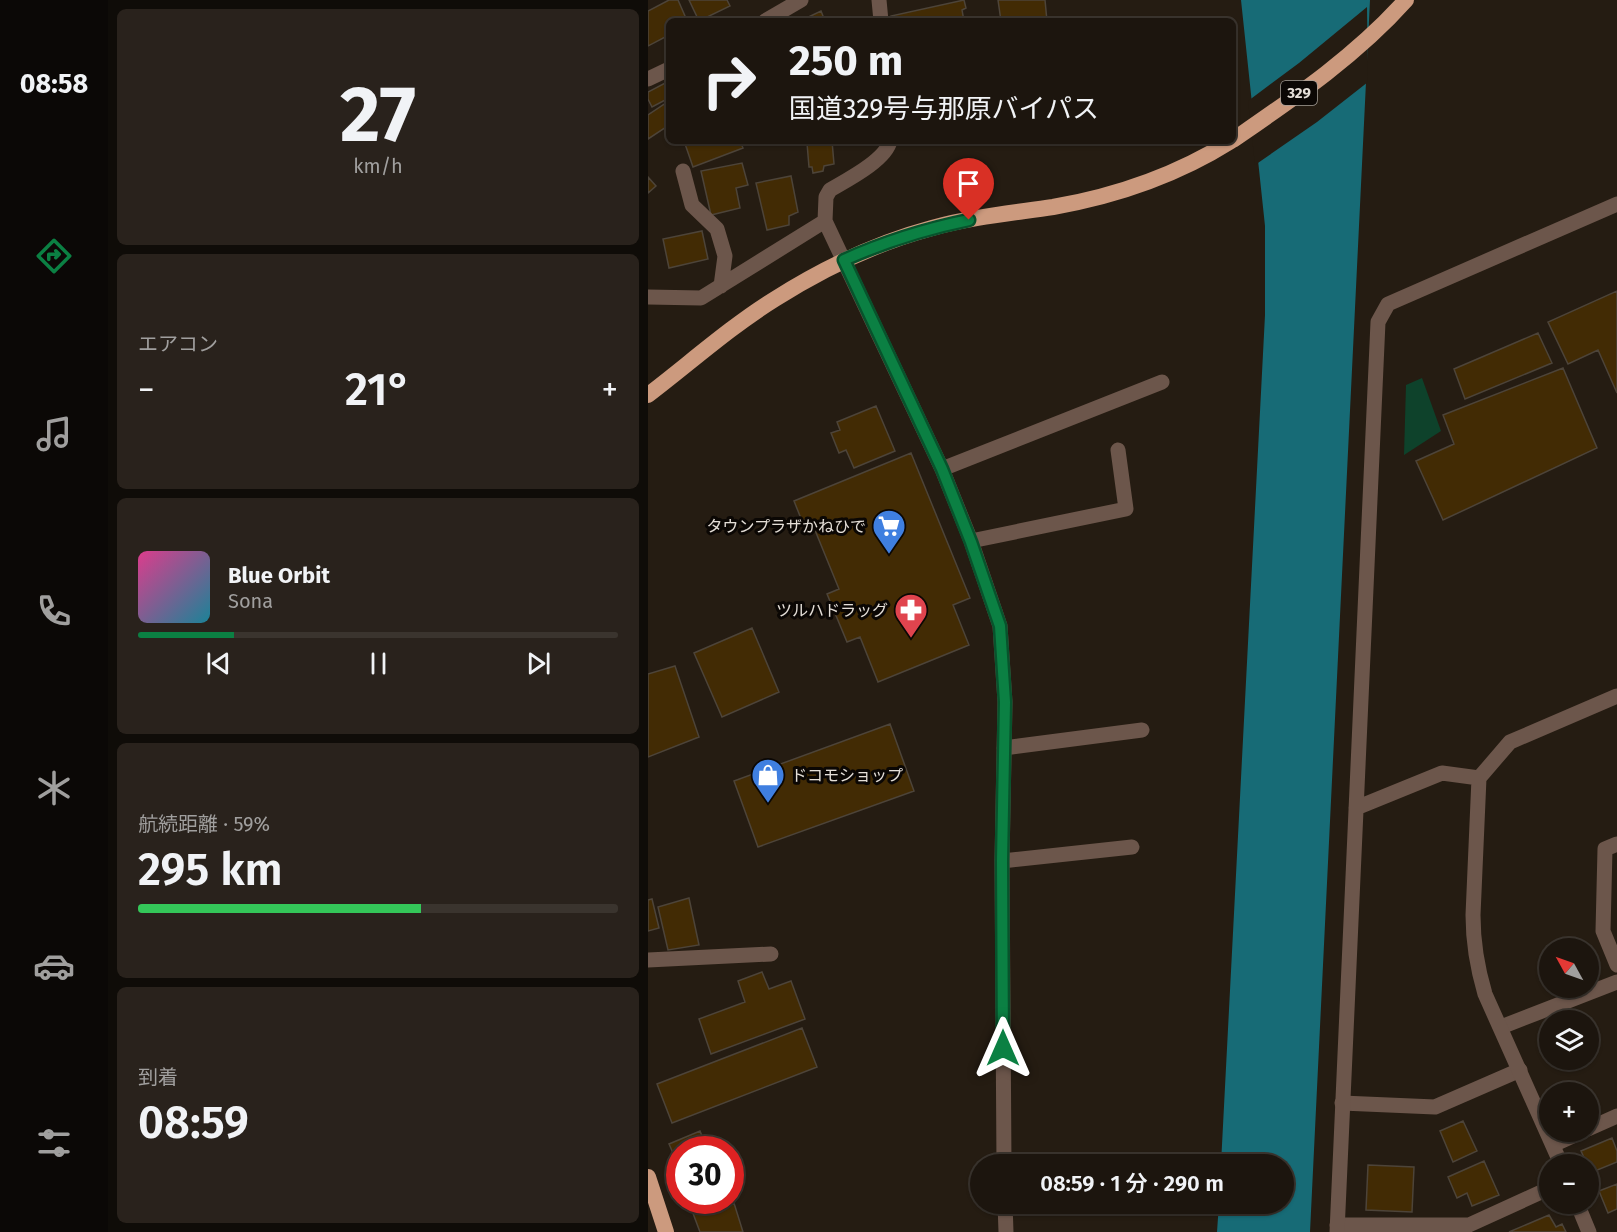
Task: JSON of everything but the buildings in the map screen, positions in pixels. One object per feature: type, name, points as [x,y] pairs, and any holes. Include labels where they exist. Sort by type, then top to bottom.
[{"type":"highway","name":"329","points":[[1236,137],[1316,81],[1363,44],[1406,0]]},
{"type":"highway","name":"329","points":[[648,395],[774,299],[868,249],[933,227],[1096,198],[1144,183],[1181,168],[1225,144]]},
{"type":"highway","points":[[648,1177],[664,1232]]},
{"type":"street","points":[[770,18],[801,0]]},
{"type":"street","points":[[879,0],[881,18]]},
{"type":"street","points":[[648,79],[666,70]]},
{"type":"street","points":[[890,144],[881,157],[830,190],[826,196],[825,221],[942,469],[971,542],[1000,626],[1005,702],[1002,861],[1004,1154]]},
{"type":"street","points":[[683,171],[692,206],[717,229],[725,256],[721,286]]},
{"type":"street","points":[[1539,1193],[1469,1225],[1337,1228],[1378,322],[1388,304],[1617,204]]},
{"type":"street","points":[[648,297],[701,298],[825,221]]},
{"type":"street","points":[[942,469],[1162,382]]},
{"type":"street","points":[[971,542],[1126,509],[1119,450]]},
{"type":"street","points":[[1557,1154],[1485,994],[1476,964],[1473,938],[1479,778],[1510,742],[1617,696]]},
{"type":"street","points":[[1004,748],[1142,730]]},
{"type":"street","points":[[1356,808],[1442,773],[1479,778]]},
{"type":"street","points":[[1617,844],[1605,849],[1603,931],[1617,965]]},
{"type":"street","points":[[1002,861],[1132,847]]},
{"type":"street","points":[[648,960],[771,954]]},
{"type":"street","points":[[1501,1027],[1617,982]]},
{"type":"street","points":[[1342,1103],[1436,1107],[1520,1070]]},
{"type":"street","points":[[1599,1124],[1617,1116]]},
{"type":"street","points":[[1553,1144],[1558,1142]]},
{"type":"street","points":[[1005,1214],[1006,1232]]},
{"type":"street","points":[[1582,1214],[1589,1232]]},
{"type":"green space","points":[[1422,378],[1441,431],[1404,455],[1406,385]]},
{"type":"water","points":[[1241,0],[1370,0],[1310,1232],[1217,1232],[1218,1214],[1294,1214],[1294,1154],[1222,1154],[1265,315],[1265,226]]},
{"type":"pier","points":[[1367,7],[1368,82],[1317,122],[1255,165],[1248,101]]},
{"type":"place","name":"タウンプラザかねひで","points":[[889,555]]},
{"type":"place","name":"ツルハドラッグ","points":[[911,639]]},
{"type":"place","name":"ドコモショップ","points":[[768,804]]},
{"type":"route","points":[[969,220],[933,227],[868,249],[844,260],[942,469],[971,542],[1000,626],[1005,702],[1002,861],[1003,1048]]}]
